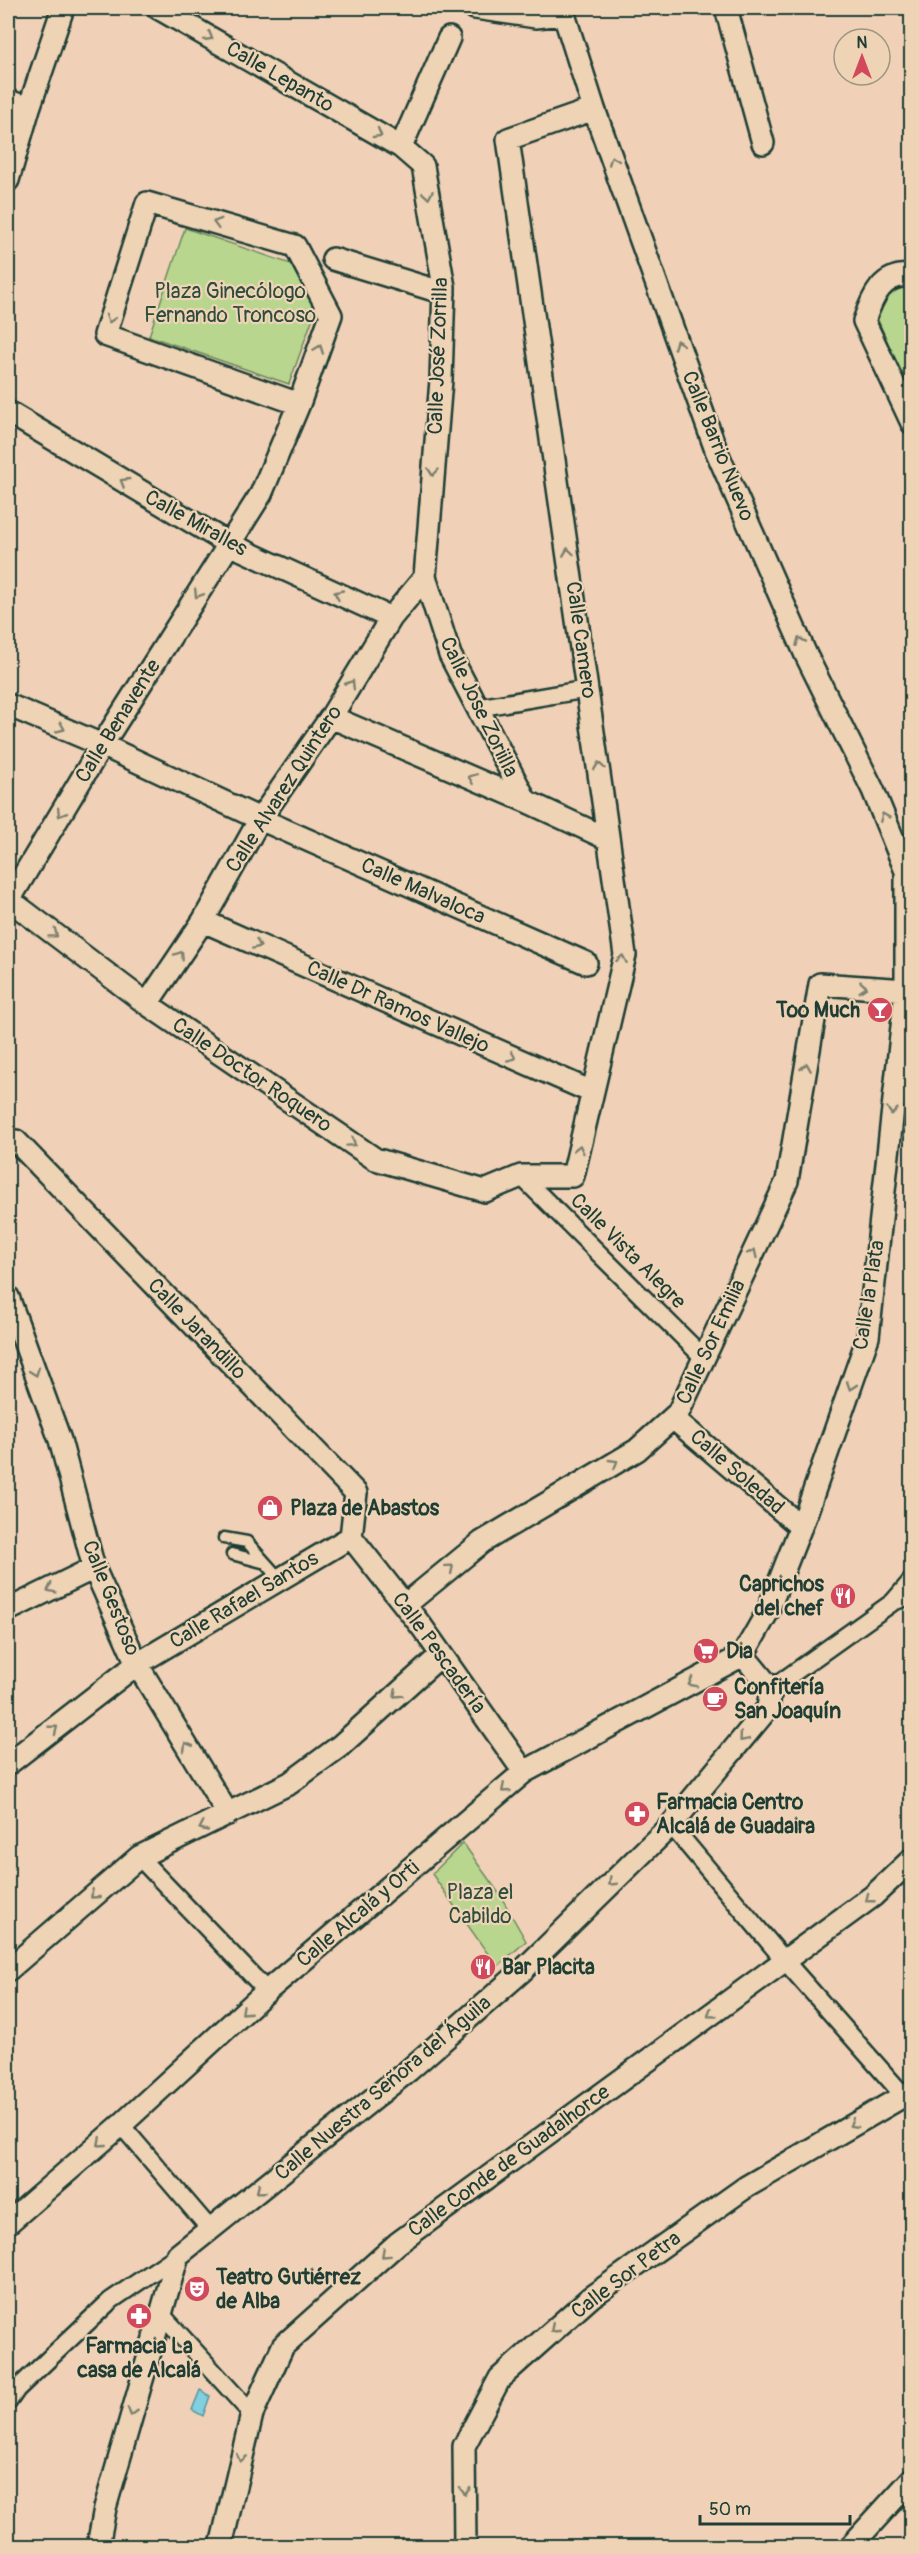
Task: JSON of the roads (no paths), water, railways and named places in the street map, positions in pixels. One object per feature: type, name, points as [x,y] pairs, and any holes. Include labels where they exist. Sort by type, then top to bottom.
[{"type":"street","points":[[8,180],[28,108],[63,8]]},
{"type":"street","name":"Calle Lepanto","points":[[158,8],[401,147]]},
{"type":"street","points":[[475,8],[536,17],[563,11]]},
{"type":"street","points":[[726,8],[763,143]]},
{"type":"street","name":"Calle Barrio Nuevo","points":[[563,11],[594,109],[716,450],[806,655],[873,790],[909,870]]},
{"type":"street","points":[[401,147],[449,38]]},
{"type":"street","points":[[8,101],[28,108]]},
{"type":"street","name":"Calle Camero","points":[[521,1176],[573,1176],[625,955],[508,139],[594,109]]},
{"type":"street","name":"Calle José Zorrilla","points":[[401,147],[423,166],[444,293],[441,380],[425,577]]},
{"type":"street","name":"Calle Benavente","points":[[8,900],[102,745],[261,494],[299,404],[331,315],[295,246],[147,203],[105,335],[299,404]]},
{"type":"street","points":[[333,259],[444,293]]},
{"type":"street","points":[[911,423],[864,321],[873,297],[885,281],[903,275],[912,276]]},
{"type":"street","name":"Calle Miralles","points":[[8,412],[229,544],[392,618]]},
{"type":"street","name":"Calle Alvarez Quintero","points":[[147,1004],[203,921],[260,819],[331,717],[392,618],[425,577]]},
{"type":"street","name":"Calle Jose Zoriilla","points":[[425,577],[450,655],[526,801]]},
{"type":"street","points":[[476,708],[588,689]]},
{"type":"street","name":"Calle Malvaloca","points":[[8,705],[586,963]]},
{"type":"street","points":[[331,717],[608,839]]},
{"type":"street","name":"Calle la Plata","points":[[743,1655],[763,1620],[801,1527],[868,1337],[909,990],[909,870]]},
{"type":"street","name":"Calle Doctor Roquero","points":[[8,900],[147,1004],[375,1159],[485,1191],[521,1176]]},
{"type":"street","name":"Calle Dr Ramos Vallejo","points":[[203,921],[592,1092]]},
{"type":"street","name":"Calle Sor Emilia","points":[[405,1605],[482,1542],[637,1450],[678,1413],[787,1181],[819,984],[909,990]]},
{"type":"street","name":"Calle Jarandillo","points":[[12,1137],[356,1493],[351,1537]]},
{"type":"street","name":"Calle Vista Alegre","points":[[521,1176],[704,1358]]},
{"type":"street","name":"Calle Gestoso","points":[[8,1297],[60,1440],[94,1568],[137,1664],[228,1814]]},
{"type":"street","name":"Calle Soledad","points":[[673,1418],[801,1527]]},
{"type":"street","name":"Calle Rafael Santos","points":[[8,1764],[137,1664],[351,1537]]},
{"type":"street","name":"Calle Pescadería","points":[[351,1537],[405,1605],[524,1772]]},
{"type":"street","points":[[8,1610],[94,1568]]},
{"type":"street","points":[[743,1655],[771,1689],[893,1602],[912,1580]]},
{"type":"street","points":[[893,1602],[912,1595]]},
{"type":"street","points":[[8,1970],[139,1857],[290,1783],[340,1746],[441,1655]]},
{"type":"street","name":"Calle Alcalá y Orti","points":[[8,2223],[121,2125],[267,1991],[524,1772],[743,1655]]},
{"type":"street","name":"Calle Nuestra Señora del Águila","points":[[8,2402],[17,2389],[110,2301],[178,2255],[409,2070],[522,1971],[671,1825],[768,1708],[771,1689]]},
{"type":"street","points":[[671,1825],[785,1961],[909,2097]]},
{"type":"street","points":[[139,1857],[267,1991]]},
{"type":"street","name":"Calle Conde de Guadalhorce","points":[[221,2547],[252,2414],[284,2346],[398,2243],[873,1896],[912,1859]]},
{"type":"street","name":"Calle Sor Petra","points":[[465,2547],[464,2446],[500,2378],[591,2297],[746,2187],[909,2097]]},
{"type":"street","points":[[121,2125],[210,2229]]},
{"type":"street","points":[[98,2547],[105,2508],[178,2255]]},
{"type":"street","points":[[161,2314],[252,2414]]},
{"type":"street","points":[[851,2547],[912,2479]]},
{"type":"lane","points":[[224,1538],[247,1542],[262,1562],[280,1579]]},
{"type":"lane","points":[[232,1554],[262,1562]]},
{"type":"water","points":[[200,2390],[210,2396],[203,2416],[192,2410]]},
{"type":"place","name":"Too Much","points":[[880,1010]]},
{"type":"place","name":"Plaza de Abastos","points":[[270,1508]]},
{"type":"place","name":"Caprichos del chef","points":[[843,1596]]},
{"type":"place","name":"Dia","points":[[706,1651]]},
{"type":"place","name":"Confitería San Joaquín","points":[[715,1699]]},
{"type":"place","name":"Farmacia Centro Alcalá de Guadaira","points":[[637,1814]]},
{"type":"place","name":"Bar Placita","points":[[483,1967]]},
{"type":"place","name":"Teatro Gutiérrez de Alba","points":[[197,2289]]},
{"type":"place","name":"Farmacia La casa de Alcalá","points":[[139,2316]]},
{"type":"park label","name":"Plaza Ginecólogo Fernando Troncoso","points":[[230,303]]},
{"type":"park label","name":"Plaza el Cabildo","points":[[480,1904]]}]
